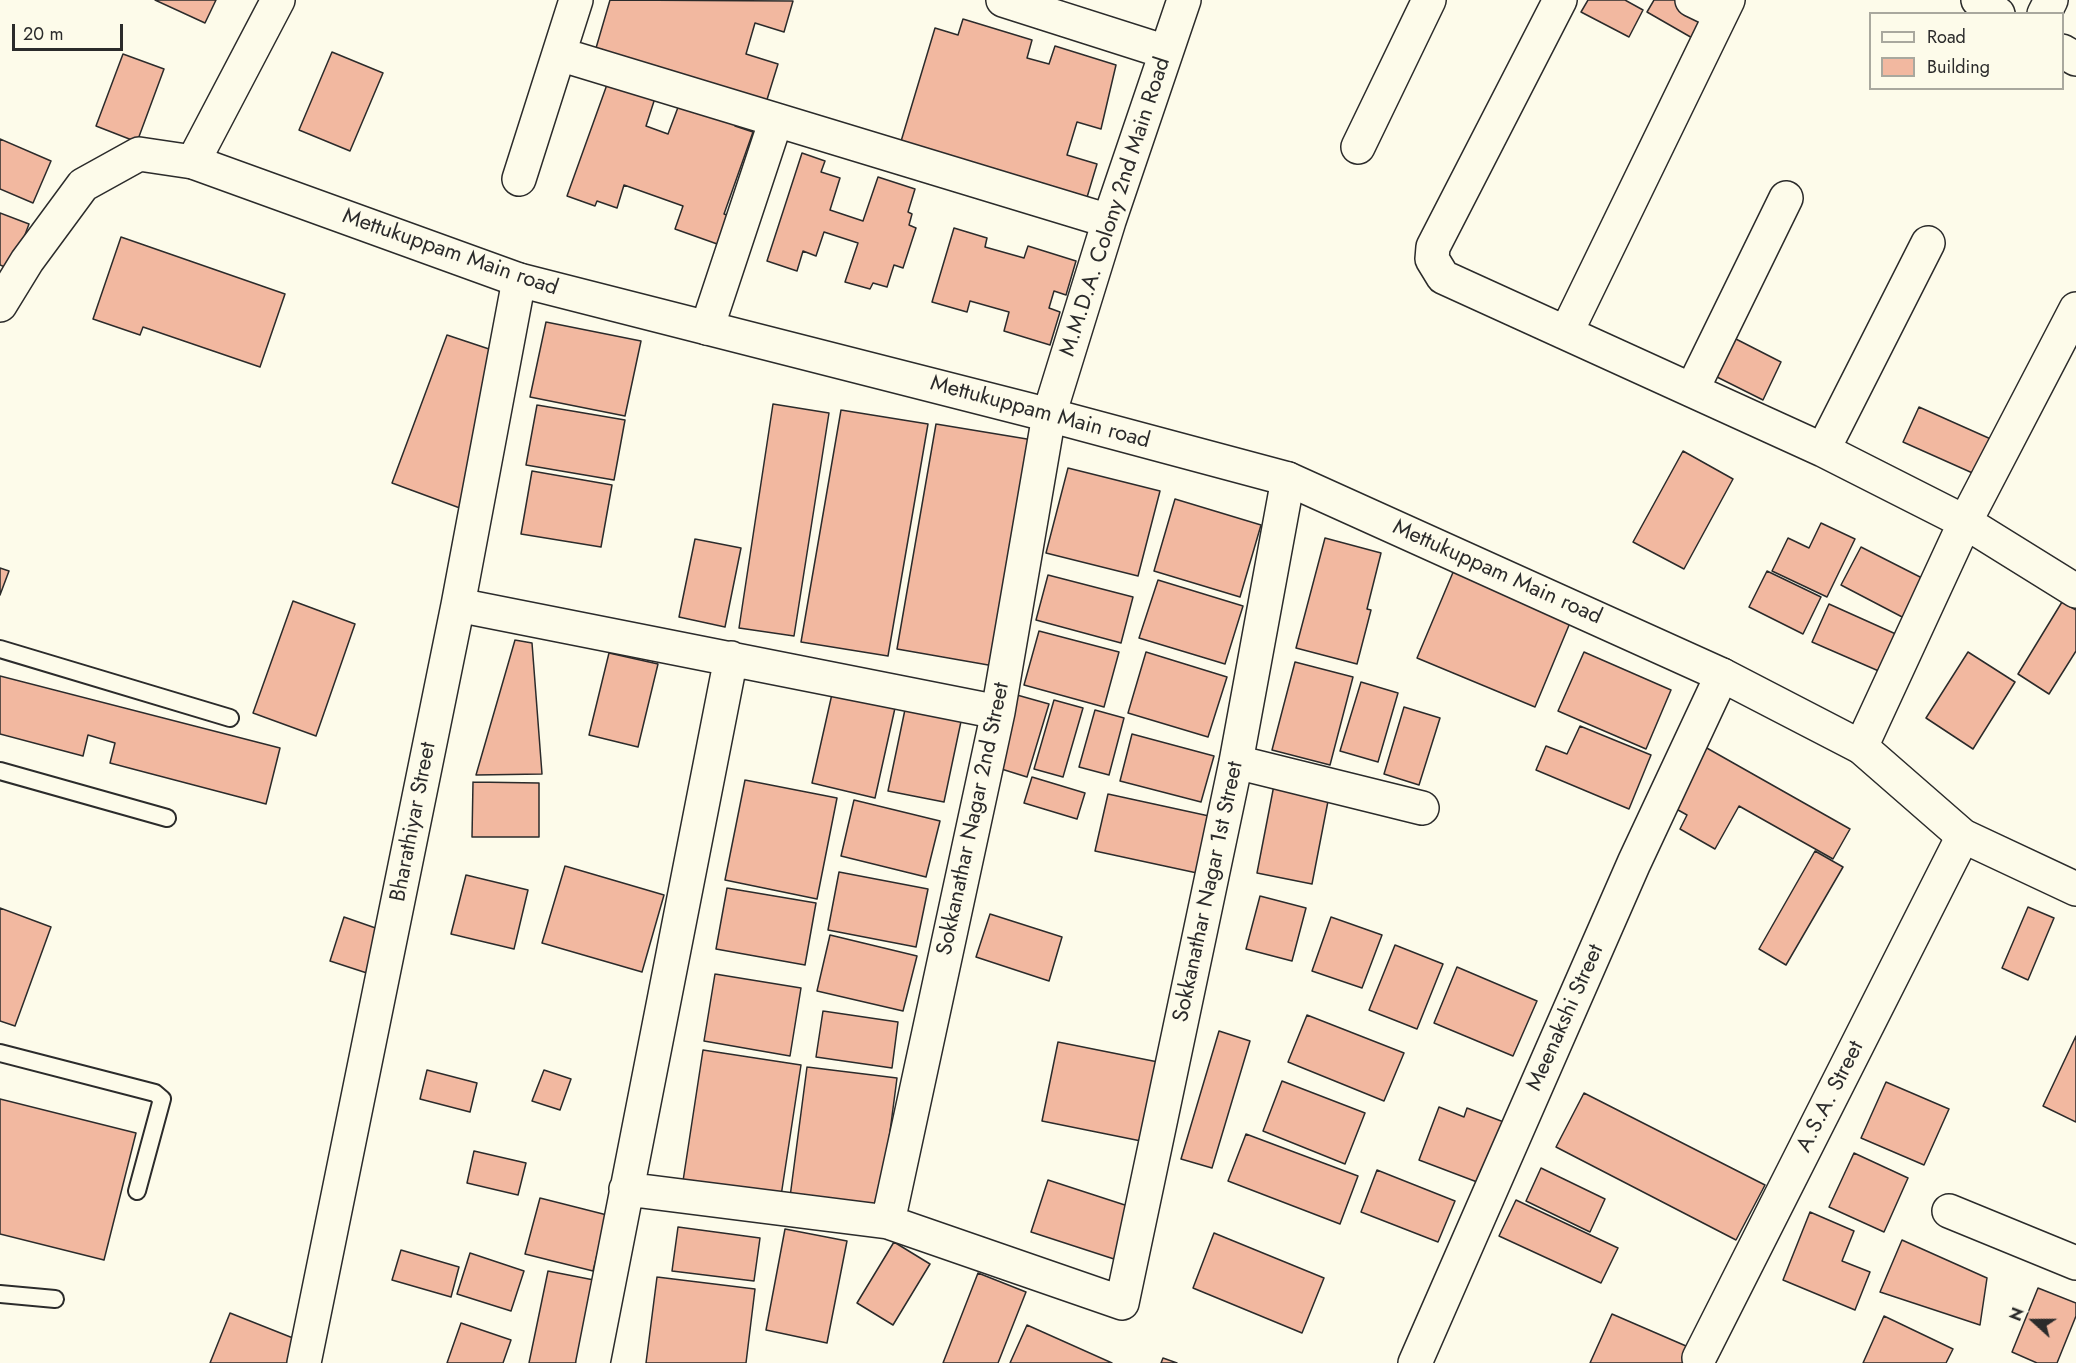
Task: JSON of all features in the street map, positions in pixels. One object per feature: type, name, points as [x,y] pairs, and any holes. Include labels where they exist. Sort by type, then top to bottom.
[{"type":"street","points":[[193,162],[278,0]]},
{"type":"street","points":[[519,179],[576,0]]},
{"type":"street","points":[[1004,0],[1166,52]]},
{"type":"street","name":"M.M.D.A. Colony 2nd Main Road","points":[[1049,415],[1109,221],[1184,0]]},
{"type":"street","points":[[1358,147],[1429,0]]},
{"type":"street","points":[[1560,0],[1434,247],[1432,259],[1443,277],[1566,331],[1823,450],[1965,522],[2076,591]]},
{"type":"street","points":[[1566,331],[1725,7],[1692,0]]},
{"type":"street","points":[[1978,0],[1995,12]]},
{"type":"street","points":[[559,54],[1109,221]]},
{"type":"street","points":[[706,328],[776,120]]},
{"type":"street","name":"Mettukuppam Main road","points":[[0,304],[27,261],[83,185],[139,154],[193,162],[519,280],[1049,415],[1288,479],[1722,675],[1861,747],[1963,836],[2076,889]]},
{"type":"street","points":[[1692,390],[1786,198]]},
{"type":"street","points":[[1823,450],[1928,243]]},
{"type":"street","name":"Bharathiyar Street","points":[[304,1363],[458,605],[519,280]]},
{"type":"street","points":[[1861,747],[1965,522],[2076,309]]},
{"type":"street","name":"Sokkanathar Nagar 2nd Street","points":[[888,1222],[998,712],[1049,415]]},
{"type":"street","name":"Sokkanathar Nagar 1st Street","points":[[888,1222],[1122,1303],[1236,762],[1288,479]]},
{"type":"street","points":[[458,605],[998,712]]},
{"type":"street","points":[[593,1363],[731,658]]},
{"type":"street","name":"Meenakshi Street","points":[[1414,1363],[1634,863],[1722,675]]},
{"type":"street","points":[[1236,762],[1422,808]]},
{"type":"street","name":"A.S.A. Street","points":[[1698,1358],[1963,836]]},
{"type":"street","points":[[626,1189],[888,1222]]},
{"type":"street","points":[[1949,1211],[2076,1263]]},
{"type":"lane","points":[[0,649],[230,718]]},
{"type":"lane","points":[[0,771],[167,818]]},
{"type":"lane","points":[[0,1055],[155,1093],[162,1099],[137,1191]]},
{"type":"lane","points":[[0,1294],[55,1299]]},
{"type":"building","points":[[155,0],[216,0],[205,23]]},
{"type":"building","points":[[610,0],[793,1],[784,32],[755,23],[746,54],[778,64],[765,106],[594,55]]},
{"type":"building","points":[[1588,0],[1625,0],[1643,10],[1629,37],[1581,12]]},
{"type":"building","points":[[1654,0],[1677,0],[1706,16],[1694,39],[1647,12]]},
{"type":"building","points":[[963,19],[1032,40],[1027,58],[1049,64],[1055,46],[1116,65],[1101,129],[1077,122],[1067,155],[1097,164],[1085,204],[899,148],[935,28],[958,35]]},
{"type":"building","points":[[332,52],[383,73],[350,151],[299,130]]},
{"type":"building","points":[[123,54],[164,69],[137,142],[96,126]]},
{"type":"building","points":[[609,79],[656,95],[646,126],[668,134],[680,102],[736,122],[735,126],[753,132],[724,214],[730,216],[720,245],[675,229],[683,206],[624,185],[617,208],[597,201],[595,206],[567,196]]},
{"type":"building","points":[[0,139],[51,161],[33,203],[0,189]]},
{"type":"building","points":[[802,153],[825,161],[821,172],[840,178],[830,210],[863,221],[878,177],[915,189],[908,212],[912,214],[909,225],[916,228],[903,268],[894,265],[887,287],[873,283],[870,289],[845,282],[858,243],[824,232],[816,256],[803,251],[797,271],[767,261]]},
{"type":"building","points":[[0,213],[29,224],[12,270],[0,265]]},
{"type":"building","points":[[954,228],[987,238],[985,247],[1024,258],[1028,246],[1076,261],[1066,295],[1054,291],[1049,308],[1060,312],[1050,345],[1004,331],[1009,312],[970,301],[967,312],[932,302]]},
{"type":"building","points":[[121,237],[285,294],[260,367],[143,327],[140,335],[93,319]]},
{"type":"building","points":[[546,322],[641,341],[625,416],[530,397]]},
{"type":"building","points":[[447,335],[495,351],[468,511],[392,483]]},
{"type":"building","points":[[1732,337],[1781,362],[1763,400],[1713,375]]},
{"type":"building","points":[[773,404],[829,413],[794,636],[739,628]]},
{"type":"building","points":[[537,405],[625,420],[614,480],[526,465]]},
{"type":"building","points":[[1919,407],[1993,440],[1977,475],[1903,442]]},
{"type":"building","points":[[841,410],[928,424],[888,656],[801,642]]},
{"type":"building","points":[[936,424],[1033,440],[994,666],[897,649]]},
{"type":"building","points":[[1683,451],[1733,479],[1684,569],[1633,542]]},
{"type":"building","points":[[1068,468],[1160,491],[1138,576],[1046,553]]},
{"type":"building","points":[[532,471],[612,485],[601,547],[521,534]]},
{"type":"building","points":[[1175,499],[1261,525],[1240,597],[1154,571]]},
{"type":"building","points":[[1821,523],[1855,539],[1827,597],[1772,571],[1788,538],[1809,548]]},
{"type":"building","points":[[1325,538],[1381,553],[1367,609],[1371,610],[1357,664],[1296,648]]},
{"type":"building","points":[[695,539],[741,548],[725,627],[679,617]]},
{"type":"building","points":[[1861,547],[1926,580],[1906,619],[1841,585]]},
{"type":"building","points":[[0,568],[9,571],[0,595]]},
{"type":"building","points":[[1454,570],[1572,618],[1535,707],[1417,658]]},
{"type":"building","points":[[1767,571],[1821,597],[1803,634],[1749,607]]},
{"type":"building","points":[[1048,575],[1133,597],[1121,643],[1036,620]]},
{"type":"building","points":[[1158,580],[1243,606],[1225,664],[1139,638]]},
{"type":"building","points":[[293,601],[355,624],[316,736],[253,713]]},
{"type":"building","points":[[2062,602],[2076,610],[2076,651],[2049,694],[2018,674]]},
{"type":"building","points":[[1829,604],[1898,635],[1881,672],[1812,642]]},
{"type":"building","points":[[1039,631],[1119,652],[1104,707],[1024,685]]},
{"type":"building","points":[[515,640],[532,643],[542,774],[476,775]]},
{"type":"building","points":[[1146,652],[1227,677],[1208,737],[1128,713]]},
{"type":"building","points":[[1584,652],[1671,690],[1646,749],[1558,711]]},
{"type":"building","points":[[1968,652],[2015,682],[1973,749],[1926,718]]},
{"type":"building","points":[[609,653],[658,664],[638,747],[589,735]]},
{"type":"building","points":[[1295,662],[1353,677],[1330,765],[1272,750]]},
{"type":"building","points":[[0,676],[280,748],[266,804],[110,763],[115,743],[88,735],[83,756],[0,734]]},
{"type":"building","points":[[1361,682],[1398,693],[1378,762],[1340,751]]},
{"type":"building","points":[[834,685],[897,699],[875,798],[812,783]]},
{"type":"building","points":[[1017,695],[1049,704],[1027,777],[995,767]]},
{"type":"building","points":[[907,700],[963,712],[944,802],[888,791]]},
{"type":"building","points":[[1054,700],[1083,708],[1063,777],[1034,769]]},
{"type":"building","points":[[1404,707],[1440,718],[1419,785],[1384,774]]},
{"type":"building","points":[[1095,710],[1124,718],[1109,775],[1079,767]]},
{"type":"building","points":[[1580,726],[1651,755],[1629,809],[1536,770],[1546,746],[1567,754]]},
{"type":"building","points":[[1132,734],[1214,756],[1201,802],[1120,781]]},
{"type":"building","points":[[1705,747],[1850,829],[1833,859],[1739,806],[1715,849],[1680,829],[1687,815],[1671,806]]},
{"type":"building","points":[[1032,777],[1085,793],[1077,819],[1024,803]]},
{"type":"building","points":[[745,780],[837,798],[817,899],[725,880]]},
{"type":"building","points":[[473,782],[539,783],[539,837],[472,837]]},
{"type":"building","points":[[1274,785],[1329,796],[1312,884],[1257,873]]},
{"type":"building","points":[[1108,794],[1209,816],[1197,873],[1095,851]]},
{"type":"building","points":[[854,800],[940,821],[926,877],[841,856]]},
{"type":"building","points":[[1815,851],[1843,867],[1786,965],[1759,949]]},
{"type":"building","points":[[565,866],[664,895],[642,972],[542,943]]},
{"type":"building","points":[[839,872],[928,889],[916,947],[828,930]]},
{"type":"building","points":[[466,875],[528,890],[514,949],[451,934]]},
{"type":"building","points":[[727,888],[816,903],[805,965],[716,949]]},
{"type":"building","points":[[1260,896],[1306,908],[1292,961],[1246,949]]},
{"type":"building","points":[[2028,907],[2054,918],[2028,980],[2002,968]]},
{"type":"building","points":[[0,908],[51,927],[15,1026],[0,1021]]},
{"type":"building","points":[[990,914],[1062,937],[1049,981],[976,957]]},
{"type":"building","points":[[344,917],[387,932],[373,975],[330,961]]},
{"type":"building","points":[[1331,917],[1382,935],[1362,988],[1312,971]]},
{"type":"building","points":[[830,935],[917,956],[903,1011],[817,991]]},
{"type":"building","points":[[1395,945],[1443,964],[1417,1029],[1369,1010]]},
{"type":"building","points":[[1457,967],[1537,1001],[1513,1056],[1434,1023]]},
{"type":"building","points":[[715,974],[801,988],[790,1056],[704,1041]]},
{"type":"building","points":[[823,1011],[898,1022],[892,1068],[816,1057]]},
{"type":"building","points":[[1307,1015],[1404,1053],[1384,1101],[1288,1062]]},
{"type":"building","points":[[1219,1031],[1250,1041],[1212,1168],[1181,1159]]},
{"type":"building","points":[[2076,1036],[2076,1122],[2043,1106]]},
{"type":"building","points":[[1058,1042],[1158,1062],[1141,1141],[1042,1121]]},
{"type":"building","points":[[703,1050],[801,1065],[781,1196],[683,1181]]},
{"type":"building","points":[[807,1067],[897,1078],[880,1208],[790,1197]]},
{"type":"building","points":[[427,1070],[477,1083],[470,1112],[420,1099]]},
{"type":"building","points":[[544,1070],[571,1079],[560,1110],[532,1101]]},
{"type":"building","points":[[1282,1081],[1365,1113],[1345,1164],[1263,1131]]},
{"type":"building","points":[[1886,1082],[1949,1109],[1924,1165],[1861,1138]]},
{"type":"building","points":[[1584,1093],[1765,1185],[1736,1240],[1556,1147]]},
{"type":"building","points":[[0,1099],[136,1133],[104,1260],[0,1234]]},
{"type":"building","points":[[1439,1107],[1464,1117],[1467,1108],[1509,1124],[1485,1185],[1419,1160]]},
{"type":"building","points":[[1246,1134],[1358,1176],[1340,1224],[1228,1181]]},
{"type":"building","points":[[474,1151],[526,1163],[518,1195],[467,1183]]},
{"type":"building","points":[[1854,1153],[1908,1178],[1884,1232],[1829,1207]]},
{"type":"building","points":[[1541,1168],[1605,1199],[1590,1232],[1526,1201]]},
{"type":"building","points":[[1377,1170],[1455,1201],[1438,1242],[1361,1212]]},
{"type":"building","points":[[1048,1180],[1131,1207],[1114,1259],[1031,1232]]},
{"type":"building","points":[[540,1198],[607,1215],[593,1271],[525,1254]]},
{"type":"building","points":[[1516,1200],[1618,1248],[1601,1283],[1499,1236]]},
{"type":"building","points":[[1810,1212],[1854,1231],[1842,1261],[1870,1272],[1855,1310],[1783,1280]]},
{"type":"building","points":[[678,1227],[760,1238],[754,1281],[672,1271]]},
{"type":"building","points":[[785,1229],[847,1241],[827,1343],[766,1330]]},
{"type":"building","points":[[1214,1233],[1324,1278],[1302,1333],[1193,1288]]},
{"type":"building","points":[[1902,1240],[1987,1278],[1980,1325],[1880,1292]]},
{"type":"building","points":[[894,1242],[930,1264],[893,1325],[857,1303]]},
{"type":"building","points":[[401,1250],[459,1267],[451,1297],[392,1280]]},
{"type":"building","points":[[470,1253],[524,1271],[511,1311],[457,1294]]},
{"type":"building","points":[[548,1271],[599,1281],[583,1363],[529,1363]]},
{"type":"building","points":[[978,1273],[1026,1292],[998,1363],[943,1363]]},
{"type":"building","points":[[657,1277],[755,1289],[746,1363],[646,1363]]},
{"type":"building","points":[[2038,1288],[2076,1303],[2076,1316],[2057,1363],[2037,1363],[2012,1352]]},
{"type":"building","points":[[230,1313],[303,1342],[295,1363],[210,1363]]},
{"type":"building","points":[[1612,1314],[1693,1349],[1687,1363],[1590,1363]]},
{"type":"building","points":[[1884,1316],[1953,1349],[1946,1363],[1863,1363]]},
{"type":"building","points":[[461,1323],[511,1340],[503,1363],[447,1363]]},
{"type":"building","points":[[1027,1325],[1112,1363],[1010,1363]]},
{"type":"building","points":[[1163,1358],[1177,1363],[1161,1363]]}]
